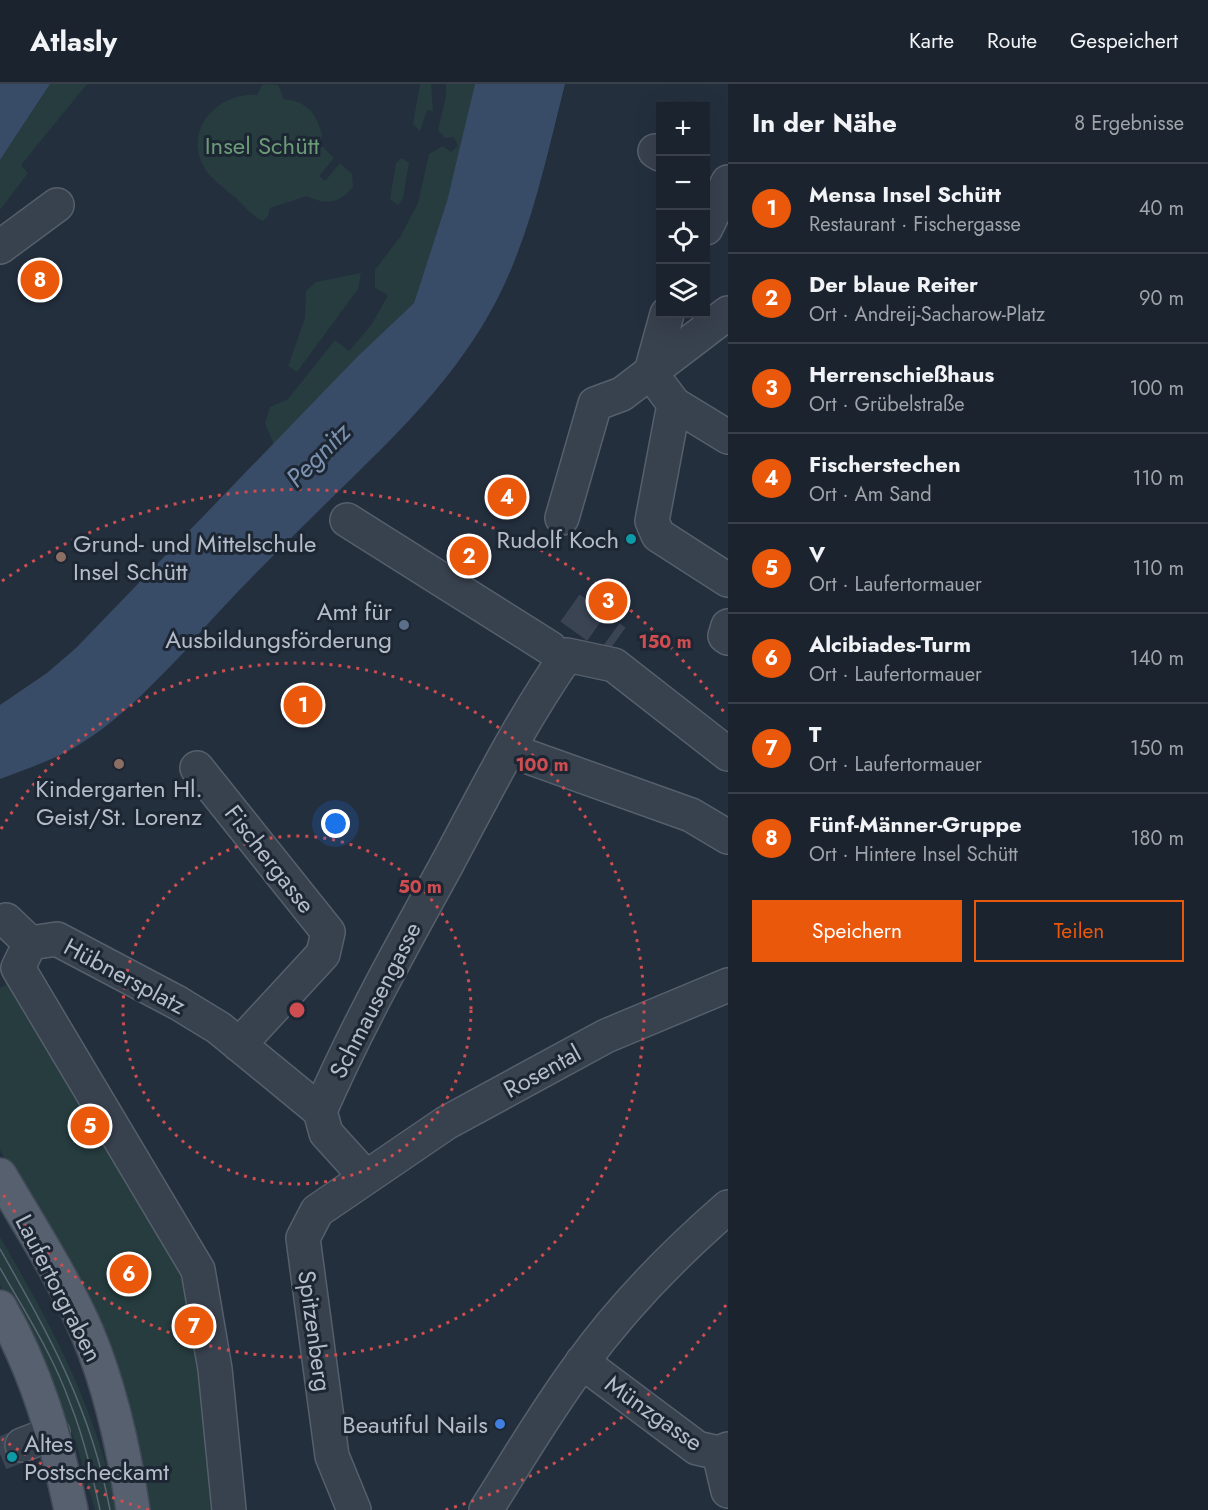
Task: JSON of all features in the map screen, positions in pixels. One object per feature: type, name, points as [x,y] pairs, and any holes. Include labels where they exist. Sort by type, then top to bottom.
[{"type":"main road","name":"Laufertorgraben","points":[[0,1175],[62,1283],[87,1334],[120,1438],[133,1510]]},
{"type":"main road","points":[[4,1322],[37,1381],[53,1433],[72,1510]]},
{"type":"street","points":[[710,212],[719,184]]},
{"type":"street","points":[[0,247],[57,205]]},
{"type":"street","points":[[562,518],[595,404],[622,394],[728,313]]},
{"type":"street","points":[[651,372],[666,318]]},
{"type":"street","points":[[651,372],[674,404],[728,437]]},
{"type":"street","points":[[674,404],[652,521],[658,535],[728,580]]},
{"type":"street","points":[[347,520],[559,651],[614,665],[728,754]]},
{"type":"street","points":[[728,626],[725,636],[728,638]]},
{"type":"street","name":"Schmausengasse","points":[[320,1111],[350,1043],[535,701],[559,651]]},
{"type":"street","points":[[508,750],[691,815],[728,837]]},
{"type":"street","name":"Fischergasse","points":[[197,768],[328,932],[323,954],[239,1045]]},
{"type":"street","points":[[6,920],[198,1270],[215,1369],[229,1510]]},
{"type":"street","name":"Hübnersplatz","points":[[24,956],[57,939],[178,1003],[219,1028],[320,1111],[326,1133],[365,1176]]},
{"type":"street","name":"Rosental","points":[[365,1176],[446,1123],[606,1036],[728,986]]},
{"type":"street","name":"Spitzenberg","points":[[354,1510],[332,1456],[303,1238],[317,1211],[365,1176]]},
{"type":"street","points":[[486,1510],[582,1362],[660,1271],[728,1207]]},
{"type":"street","name":"Münzgasse","points":[[582,1362],[697,1448],[724,1451]]},
{"type":"street","points":[[22,1445],[53,1433]]},
{"type":"street","points":[[715,1510],[728,1491],[724,1451]]},
{"type":"green space","points":[[50,84],[87,84],[21,165],[28,173],[0,210],[0,160]]},
{"type":"green space","name":"Insel Schütt","points":[[263,84],[278,85],[284,99],[299,102],[314,114],[322,135],[319,143],[334,158],[319,176],[325,181],[340,163],[352,174],[353,187],[348,193],[332,201],[320,201],[307,196],[270,208],[268,216],[263,221],[207,172],[200,157],[198,143],[200,130],[206,118],[228,100],[257,95]]},
{"type":"green space","points":[[420,84],[431,84],[433,111],[427,110],[420,131],[413,124]]},
{"type":"green space","points":[[446,84],[475,84],[447,201],[414,303],[358,356],[274,445],[265,423],[270,407],[288,399],[335,340],[349,351],[372,324],[388,295],[375,288],[375,270],[400,237],[418,203],[429,154],[443,146],[451,152],[458,146],[454,137],[445,138],[438,130],[446,96]]},
{"type":"green space","points":[[402,158],[409,163],[403,198],[398,205],[390,199],[396,163]]},
{"type":"green space","points":[[361,273],[358,289],[297,372],[288,366],[305,318],[306,291],[316,282]]},
{"type":"green space","points":[[12,981],[89,1117],[78,1124],[88,1141],[100,1134],[177,1261],[194,1311],[184,1314],[188,1334],[198,1332],[215,1510],[147,1510],[31,1204],[0,1150],[0,988]]},
{"type":"green space","points":[[0,1237],[38,1303],[70,1369],[97,1436],[117,1510],[95,1510],[76,1443],[48,1376],[0,1285]]},
{"type":"water","points":[[0,84],[50,84],[0,160]]},
{"type":"water","name":"Pegnitz","points":[[475,84],[565,84],[543,173],[515,261],[488,316],[459,361],[408,421],[253,576],[196,637],[197,639],[135,702],[101,730],[64,753],[0,779],[0,705],[47,673],[76,648],[358,356],[414,303],[447,201]]},
{"type":"tunnel","points":[[570,608],[616,641]]},
{"type":"tunnel","points":[[0,1454],[22,1445]]},
{"type":"tram line","points":[[0,1249],[67,1375],[92,1439],[110,1510]]},
{"type":"tram line","points":[[0,1268],[38,1334],[63,1385],[84,1443],[100,1510]]},
{"type":"place","name":"Fünf-Männer-Gruppe","points":[[40,280]]},
{"type":"place","name":"Fischerstechen","points":[[507,497]]},
{"type":"place","name":"Rudolf Koch","points":[[631,539]]},
{"type":"place","name":"Der blaue Reiter","points":[[469,556]]},
{"type":"place","name":"Grund- und Mittelschule Insel Schütt","points":[[61,557]]},
{"type":"place","name":"Herrenschießhaus","points":[[608,601]]},
{"type":"place","name":"Amt für Ausbildungsförderung","points":[[404,625]]},
{"type":"place","name":"Mensa Insel Schütt","points":[[303,705]]},
{"type":"place","name":"Kindergarten Hl. Geist/St. Lorenz","points":[[119,764]]},
{"type":"place","name":"V","points":[[90,1126]]},
{"type":"place","name":"Alcibiades-Turm","points":[[129,1274]]},
{"type":"place","name":"T","points":[[194,1326]]},
{"type":"place","name":"Beautiful Nails","points":[[500,1424]]},
{"type":"place","name":"Altes Postscheckamt","points":[[12,1457]]}]
